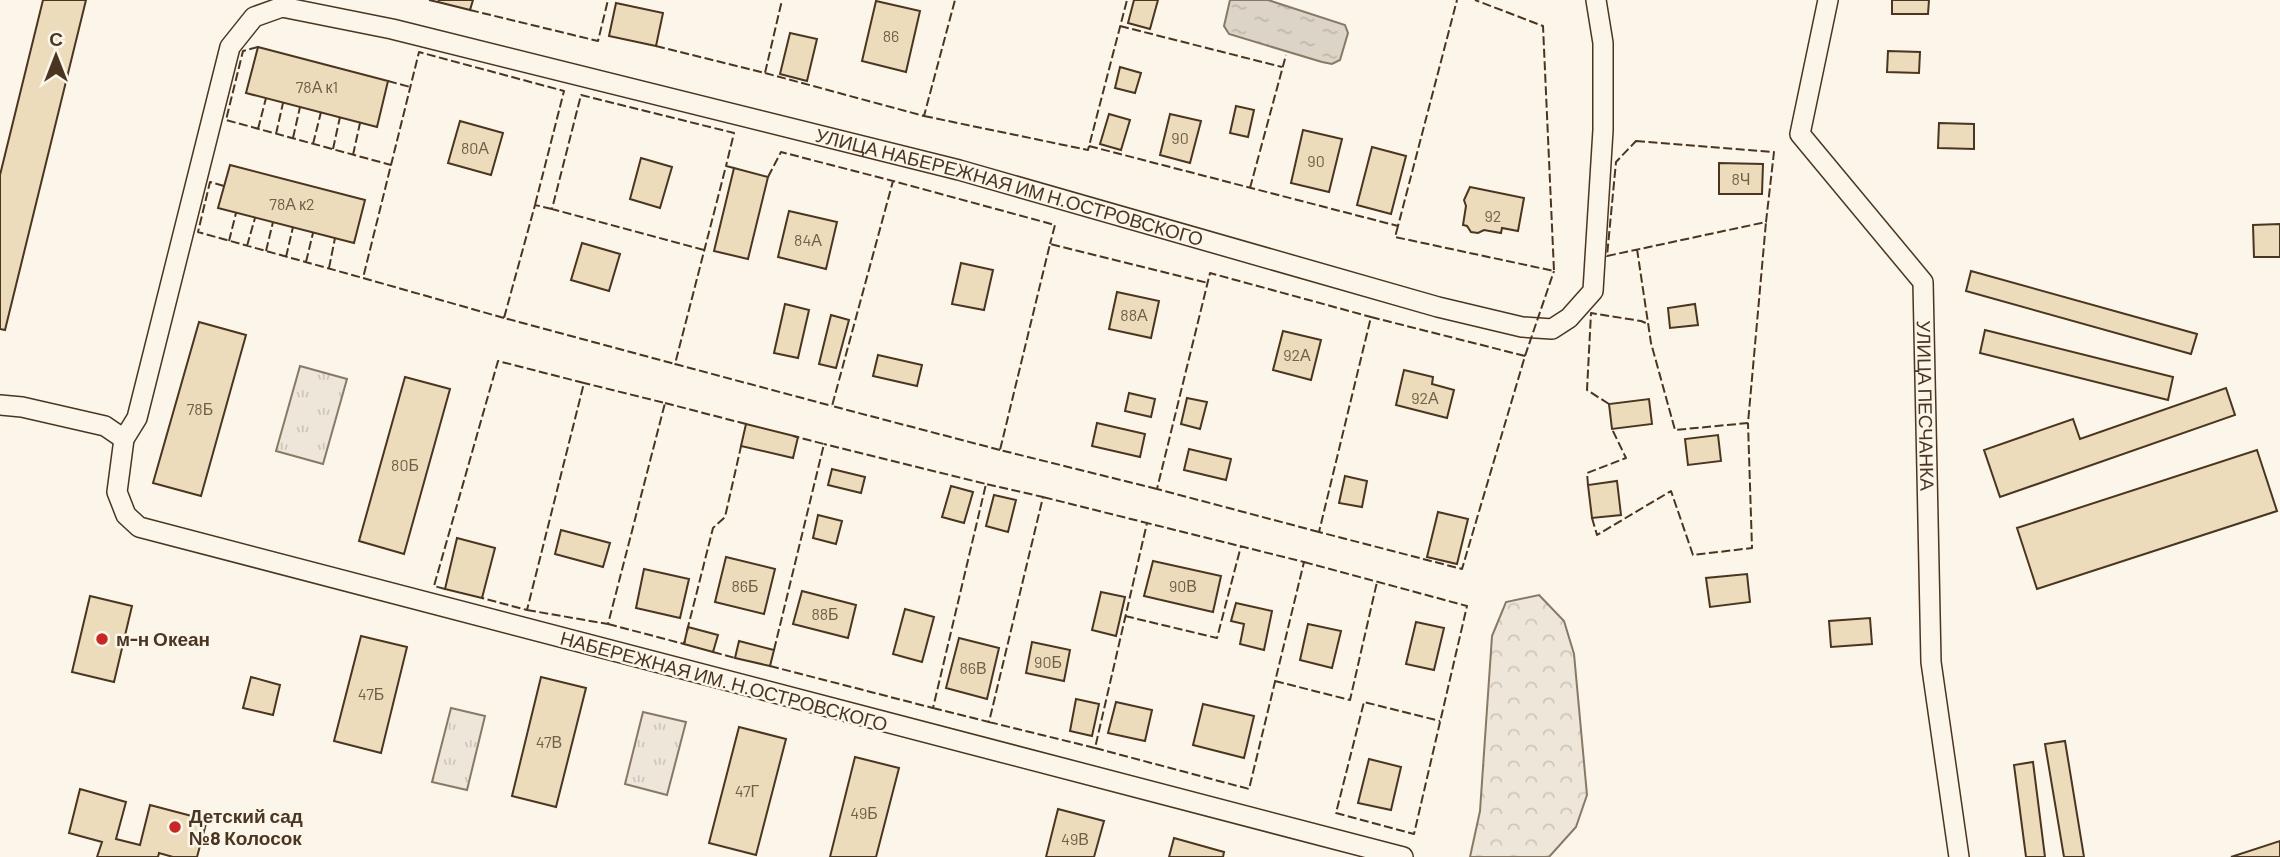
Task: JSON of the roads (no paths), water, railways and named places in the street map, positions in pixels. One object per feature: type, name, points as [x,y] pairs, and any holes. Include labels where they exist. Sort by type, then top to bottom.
[{"type":"street","name":"УЛИЦА НАБЕРЕЖНАЯ ИМ Н.ОСТРОВСКОГО","points":[[254,17],[282,6],[392,29],[959,170],[1438,307],[1522,327],[1552,329],[1569,317],[1593,291],[1602,130],[1603,43],[1596,0]]},
{"type":"street","name":"УЛИЦА ПЕСЧАНКА","points":[[1828,0],[1800,134],[1923,282],[1931,662],[1959,857]]},
{"type":"street","name":"НАБЕРЕЖНАЯ ИМ. Н.ОСТРОВСКОГО","points":[[254,17],[230,47],[137,418],[124,439],[117,492],[126,514],[139,527],[1403,857]]},
{"type":"street","points":[[0,405],[22,407],[105,426],[124,439]]},
{"type":"water","points":[[1230,0],[1268,0],[1345,25],[1348,33],[1340,60],[1332,64],[1322,62],[1229,34],[1224,26]]},
{"type":"place","name":"м-н Океан","points":[[102,639]]},
{"type":"place","name":"Детский сад №8 Колосок","points":[[175,827]]}]
